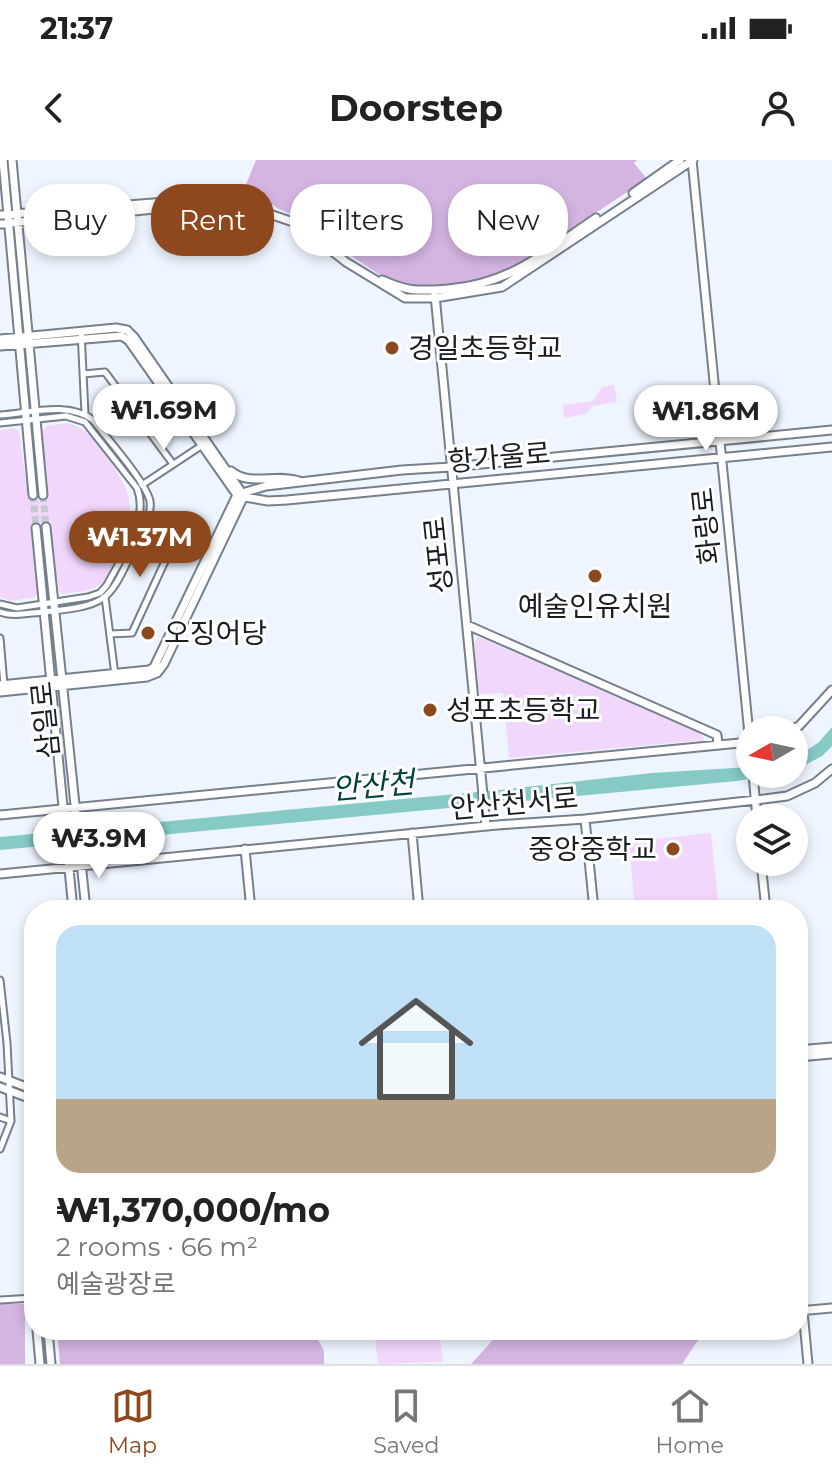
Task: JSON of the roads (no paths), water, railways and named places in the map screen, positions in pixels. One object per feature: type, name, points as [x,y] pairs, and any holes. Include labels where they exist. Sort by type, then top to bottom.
[{"type":"street","points":[[3,160],[33,495]]},
{"type":"street","points":[[12,160],[9,219],[29,340],[43,495]]},
{"type":"street","points":[[435,294],[471,287],[509,274],[680,160]]},
{"type":"street","points":[[9,219],[217,203],[240,204],[296,223],[346,262],[405,298],[502,287],[693,160]]},
{"type":"street","name":"화랑로","points":[[693,160],[747,716]]},
{"type":"street","name":"성포로","points":[[435,294],[486,821]]},
{"type":"street","points":[[81,334],[85,422]]},
{"type":"street","points":[[0,339],[29,340],[81,334],[122,336],[129,341],[241,495]]},
{"type":"street","points":[[0,346],[20,340]]},
{"type":"street","points":[[83,374],[105,372],[173,464]]},
{"type":"street","points":[[0,423],[79,410],[85,413],[150,501],[147,519],[117,583],[105,597],[92,605],[55,606]]},
{"type":"street","points":[[0,415],[27,417]]},
{"type":"street","points":[[37,415],[66,416],[85,422],[139,486],[142,500],[140,516],[104,589],[115,678]]},
{"type":"street","name":"항가울로","points":[[241,495],[266,486],[402,470],[832,430]]},
{"type":"street","points":[[205,443],[223,463],[241,495]]},
{"type":"street","points":[[139,486],[205,443]]},
{"type":"street","name":"항가울로","points":[[241,495],[287,500],[832,447]]},
{"type":"street","name":"항가울로","points":[[223,463],[242,478],[284,477],[301,482]]},
{"type":"street","points":[[0,641],[2,688],[115,678],[149,670],[159,662],[241,495]]},
{"type":"street","points":[[140,516],[214,550]]},
{"type":"street","name":"삼일로","points":[[46,527],[85,900]]},
{"type":"street","name":"삼일로","points":[[36,528],[72,900]]},
{"type":"street","points":[[110,634],[132,633],[178,533]]},
{"type":"street","points":[[0,612],[8,615],[55,606],[104,589]]},
{"type":"street","points":[[0,604],[17,608],[45,608]]},
{"type":"street","points":[[467,625],[717,735],[718,745]]},
{"type":"street","points":[[808,716],[832,690]]},
{"type":"street","points":[[0,815],[76,813],[481,768],[736,744]]},
{"type":"street","name":"안산천서로","points":[[0,874],[412,833],[486,821],[585,819],[756,800],[787,796],[815,783],[832,769]]},
{"type":"street","points":[[755,788],[756,804]]},
{"type":"street","points":[[585,819],[593,900]]},
{"type":"street","points":[[412,833],[418,900]]},
{"type":"street","points":[[245,849],[250,900]]},
{"type":"street","points":[[762,876],[765,900]]},
{"type":"street","points":[[0,980],[11,1121],[0,1149]]},
{"type":"street","points":[[808,1049],[832,1047]]},
{"type":"street","points":[[808,1056],[832,1054]]},
{"type":"street","points":[[0,1077],[24,1086]]},
{"type":"street","points":[[0,1087],[24,1096]]},
{"type":"street","points":[[0,1117],[11,1121]]},
{"type":"street","points":[[0,1300],[24,1299]]},
{"type":"street","points":[[808,1310],[832,1308]]},
{"type":"street","points":[[38,1340],[40,1364]]},
{"type":"street","points":[[49,1340],[51,1364]]},
{"type":"street","points":[[804,1340],[808,1364]]},
{"type":"tunnel","points":[[33,495],[36,528]]},
{"type":"tunnel","points":[[43,495],[46,527]]},
{"type":"place","name":"경일초등학교","points":[[392,348]]},
{"type":"place","name":"예술인유치원","points":[[595,576]]},
{"type":"place","name":"오징어당","points":[[148,633]]},
{"type":"place","name":"성포초등학교","points":[[430,710]]},
{"type":"place","name":"중앙중학교","points":[[673,849]]},
{"type":"water label","name":"안산천","points":[[373,786]]}]
